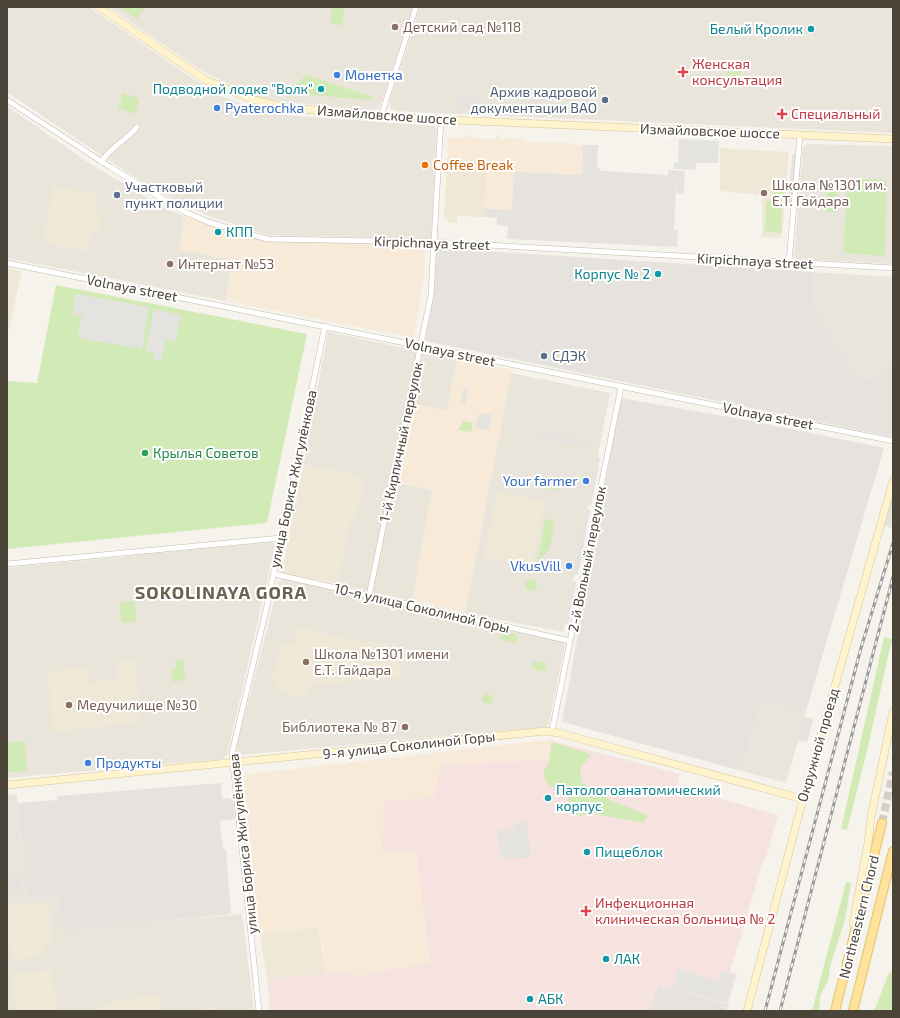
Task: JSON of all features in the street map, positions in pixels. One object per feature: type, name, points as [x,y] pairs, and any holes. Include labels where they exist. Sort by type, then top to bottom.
[{"type":"main road","name":"Northeastern Chord","points":[[835,1011],[882,823]]},
{"type":"main road","name":"Northeastern Chord","points":[[853,1011],[893,851]]},
{"type":"street","name":"Измайловское шоссе","points":[[99,7],[193,72],[236,93],[264,103],[288,108],[381,116],[893,139]]},
{"type":"street","points":[[381,116],[416,7]]},
{"type":"street","name":"Kirpichnaya street","points":[[7,100],[152,194],[196,218],[267,239],[434,242],[893,268]]},
{"type":"street","name":"1-й Кирпичный переулок","points":[[369,596],[421,346],[431,290],[441,119]]},
{"type":"street","points":[[101,162],[111,148],[131,135],[138,127]]},
{"type":"street","points":[[789,262],[800,135]]},
{"type":"street","name":"Volnaya street","points":[[7,263],[893,441]]},
{"type":"street","name":"улица Бориса Жигулёнкова","points":[[259,1011],[232,753],[274,574],[325,326]]},
{"type":"street","name":"2-й Вольный переулок","points":[[552,731],[621,387]]},
{"type":"street","name":"Окружной проезд","points":[[747,1011],[803,799],[893,481]]},
{"type":"street","points":[[7,564],[281,538]]},
{"type":"street","name":"10-я улица Соколиной Горы","points":[[274,574],[570,641]]},
{"type":"street","points":[[842,982],[868,843],[871,817],[893,712]]},
{"type":"street","name":"9-я улица Соколиной Горы","points":[[7,785],[552,731],[803,799]]},
{"type":"shaded area","points":[[7,7],[89,7],[198,82],[224,97],[257,110],[282,115],[434,126],[437,129],[431,238],[267,235],[209,216],[171,199],[128,173],[7,92]]},
{"type":"shaded area","points":[[109,7],[413,7],[381,103],[378,108],[370,110],[284,102],[263,97],[238,88],[202,71]]},
{"type":"shaded area","points":[[420,7],[893,7],[893,133],[395,111],[390,107],[390,101]]},
{"type":"shaded area","points":[[456,96],[476,97],[475,110],[455,109]]},
{"type":"shaded area","points":[[7,106],[86,161],[166,209],[184,216],[179,249],[232,260],[226,301],[7,258]]},
{"type":"shaded area","points":[[467,135],[477,139],[496,139],[496,135],[500,135],[500,140],[503,140],[503,138],[526,139],[526,142],[556,143],[568,141],[569,144],[583,145],[582,176],[512,210],[484,209],[487,161],[447,159],[448,137],[466,138]]},
{"type":"shaded area","points":[[679,139],[719,141],[718,163],[696,163],[695,170],[674,169],[674,163],[678,162]]},
{"type":"shaded area","points":[[807,144],[893,146],[893,264],[796,259],[794,257],[803,147]]},
{"type":"shaded area","points":[[583,145],[598,145],[597,167],[602,171],[668,175],[668,170],[685,171],[684,194],[677,193],[676,187],[674,230],[678,231],[677,247],[507,239],[508,226],[497,225],[497,218],[484,217],[484,209],[512,210],[514,172],[582,175]]},
{"type":"shaded area","name":"Школа №1301 им. Е.Т. Гайдара","points":[[720,148],[789,152],[782,238],[762,237],[762,195],[720,191]]},
{"type":"shaded area","points":[[792,155],[796,155],[792,204],[788,203]]},
{"type":"shaded area","points":[[447,159],[487,161],[484,217],[457,216],[457,223],[448,222],[448,219],[444,219]]},
{"type":"shaded area","points":[[53,186],[97,194],[94,210],[102,212],[99,230],[91,229],[87,251],[43,243]]},
{"type":"shaded area","points":[[184,216],[211,226],[267,239],[425,246],[424,275],[414,338],[226,301],[232,260],[179,249]]},
{"type":"shaded area","points":[[437,248],[811,272],[811,303],[860,382],[885,373],[893,351],[893,437],[425,341],[434,294]]},
{"type":"shaded area","points":[[7,268],[22,271],[7,336]]},
{"type":"shaded area","points":[[811,272],[893,277],[893,351],[885,373],[860,382],[811,303]]},
{"type":"shaded area","points":[[76,294],[149,307],[142,349],[78,338],[82,316],[72,314]]},
{"type":"shaded area","points":[[154,309],[181,315],[175,342],[166,340],[161,362],[153,360],[154,352],[146,350]]},
{"type":"shaded area","points":[[328,332],[457,359],[447,411],[413,404],[397,483],[432,490],[412,601],[337,584],[350,520],[355,521],[364,477],[303,465]]},
{"type":"shaded area","points":[[457,359],[512,370],[465,613],[412,599],[432,490],[397,483],[413,403],[447,411]]},
{"type":"shaded area","points":[[511,373],[610,393],[563,632],[465,613]]},
{"type":"shaded area","points":[[464,387],[468,388],[465,405],[460,404]]},
{"type":"shaded area","points":[[621,398],[751,421],[884,448],[806,711],[760,700],[742,771],[562,722]]},
{"type":"shaded area","points":[[479,413],[492,415],[489,431],[475,428]]},
{"type":"shaded area","points":[[535,431],[592,443],[591,447],[534,436]]},
{"type":"shaded area","points":[[597,457],[600,458],[591,506],[588,505]]},
{"type":"shaded area","points":[[303,465],[364,477],[355,521],[350,520],[337,584],[282,573]]},
{"type":"shaded area","points":[[893,490],[893,524],[892,528],[882,525]]},
{"type":"shaded area","points":[[497,492],[545,501],[532,567],[484,557]]},
{"type":"shaded area","points":[[587,509],[590,510],[578,575],[574,574]]},
{"type":"shaded area","points":[[272,542],[275,546],[227,755],[223,759],[7,778],[7,568]]},
{"type":"shaded area","points":[[283,579],[562,641],[565,644],[549,723],[546,727],[241,755],[236,749],[279,582]]},
{"type":"shaded area","points":[[573,581],[576,582],[568,625],[565,624]]},
{"type":"shaded area","points":[[298,627],[333,636],[399,647],[402,677],[313,685],[302,697],[279,691],[272,679],[281,642],[294,644]]},
{"type":"shaded area","points":[[134,659],[141,722],[51,732],[49,672],[87,666],[88,683],[118,679],[117,661]]},
{"type":"shaded area","points":[[760,699],[806,711],[786,783],[742,771]]},
{"type":"shaded area","points":[[804,716],[813,719],[807,743],[797,740]]},
{"type":"shaded area","points":[[550,740],[549,760],[441,764],[434,798],[416,850],[430,963],[354,976],[349,971],[327,974],[324,950],[318,928],[260,934],[244,783],[247,774]]},
{"type":"shaded area","name":"Инфекционная клиническая больница № 2","points":[[550,740],[680,774],[677,786],[778,815],[730,972],[737,974],[728,1005],[658,985],[649,1011],[270,1011],[267,979],[349,971],[355,976],[430,963],[416,850],[382,853],[384,801],[434,798],[441,764],[549,760]]},
{"type":"shaded area","points":[[221,783],[222,799],[233,798],[235,819],[220,821],[223,849],[226,850],[231,914],[63,931],[59,896],[26,898],[18,803],[57,800],[57,796]]},
{"type":"shaded area","points":[[17,794],[26,898],[59,896],[63,930],[242,914],[254,1011],[7,1011],[7,795]]},
{"type":"shaded area","points":[[527,822],[531,858],[501,859],[497,831],[515,828],[514,823]]},
{"type":"shaded area","points":[[7,877],[20,877],[22,892],[7,892]]},
{"type":"shaded area","points":[[49,902],[52,940],[37,957],[11,960],[7,905]]},
{"type":"shaded area","points":[[318,928],[327,974],[267,979],[260,934]]},
{"type":"shaded area","points":[[52,969],[57,1011],[16,1011],[12,974]]},
{"type":"shaded area","points":[[678,969],[719,981],[722,971],[735,975],[727,1003],[673,988]]},
{"type":"shaded area","points":[[658,985],[728,1005],[726,1011],[649,1011]]},
{"type":"shaded area","points":[[158,995],[159,1011],[93,1011],[107,1003]]},
{"type":"shaded area","points":[[216,1008],[217,1011],[181,1011]]},
{"type":"green space","points":[[118,7],[145,7],[137,19]]},
{"type":"green space","points":[[332,7],[344,7],[343,25],[330,24]]},
{"type":"green space","points":[[728,64],[741,65],[740,83],[727,82]]},
{"type":"green space","points":[[306,75],[373,97],[371,100],[287,93]]},
{"type":"green space","points":[[123,93],[140,99],[135,114],[118,108]]},
{"type":"green space","points":[[848,178],[887,180],[885,256],[843,253]]},
{"type":"green space","points":[[774,184],[785,185],[784,199],[773,198]]},
{"type":"green space","points":[[827,188],[838,188],[836,212],[826,212]]},
{"type":"green space","points":[[766,202],[782,202],[781,233],[765,231]]},
{"type":"green space","name":"Крылья Советов","points":[[56,285],[307,334],[267,523],[7,549],[7,381],[37,383]]},
{"type":"green space","points":[[463,421],[473,423],[471,432],[458,430]]},
{"type":"green space","points":[[545,476],[560,480],[559,486],[556,490],[544,488],[543,483]]},
{"type":"green space","points":[[550,518],[554,525],[550,548],[537,563],[545,521]]},
{"type":"green space","points":[[529,579],[533,579],[537,585],[533,591],[529,591],[525,587],[525,583]]},
{"type":"green space","points":[[135,601],[136,622],[121,623],[120,602]]},
{"type":"green space","points":[[501,632],[518,635],[516,643],[499,639]]},
{"type":"green space","points":[[884,637],[892,639],[867,751],[847,830],[841,829]]},
{"type":"green space","points":[[183,660],[185,680],[172,682],[171,669],[176,669],[175,661]]},
{"type":"green space","points":[[534,661],[547,663],[545,672],[532,669]]},
{"type":"green space","points":[[484,693],[494,697],[490,705],[481,701]]},
{"type":"green space","points":[[25,741],[27,771],[7,772],[7,743]]},
{"type":"green space","points":[[552,742],[591,754],[580,769],[582,783],[601,792],[610,800],[645,814],[648,817],[643,823],[589,812],[580,816],[570,811],[567,793],[549,785],[543,771],[548,765]]},
{"type":"green space","points":[[846,882],[851,883],[845,920],[830,966],[828,981],[820,996],[819,1011],[812,1011]]},
{"type":"green space","points":[[893,971],[893,1011],[874,1011],[889,973]]},
{"type":"tunnel","points":[[882,823],[893,772]]},
{"type":"railway","points":[[765,1011],[861,648],[893,543]]},
{"type":"railway","points":[[780,1011],[893,577]]},
{"type":"place","name":"Детский сад №118","points":[[395,27]]},
{"type":"place","name":"Белый Кролик","points":[[811,29]]},
{"type":"place","name":"Женская консультация","points":[[683,72]]},
{"type":"place","name":"Монетка","points":[[337,75]]},
{"type":"place","name":"Подводной лодке \"Волк\"","points":[[321,89]]},
{"type":"place","name":"Архив кадровой документации ВАО","points":[[605,100]]},
{"type":"place","name":"Pyaterochka","points":[[217,108]]},
{"type":"place","name":"Специальный","points":[[782,114]]},
{"type":"place","name":"Coffee Break","points":[[425,165]]},
{"type":"place","name":"Школа №1301 им. Е.Т. Гайдара","points":[[764,193]]},
{"type":"place","name":"Участковый пункт полиции","points":[[117,195]]},
{"type":"place","name":"КПП","points":[[218,232]]},
{"type":"place","name":"Интернат №53","points":[[170,264]]},
{"type":"place","name":"Корпус № 2","points":[[658,274]]},
{"type":"place","name":"СДЭК","points":[[544,356]]},
{"type":"place","name":"Крылья Советов","points":[[145,453]]},
{"type":"place","name":"Your farmer","points":[[586,481]]},
{"type":"place","name":"VkusVill","points":[[569,566]]},
{"type":"place","name":"Школа №1301 имени Е.Т. Гайдара","points":[[306,662]]},
{"type":"place","name":"Медучилище №30","points":[[69,705]]},
{"type":"place","name":"Библиотека № 87","points":[[405,727]]},
{"type":"place","name":"Продукты","points":[[88,763]]},
{"type":"place","name":"Патологоанатомический корпус","points":[[548,798]]},
{"type":"place","name":"Пищеблок","points":[[587,852]]},
{"type":"place","name":"Инфекционная клиническая больница № 2","points":[[586,911]]},
{"type":"place","name":"ЛАК","points":[[606,959]]},
{"type":"place","name":"АБК","points":[[530,999]]},
{"type":"district","name":"SOKOLINAYA GORA","points":[[221,593]]}]
